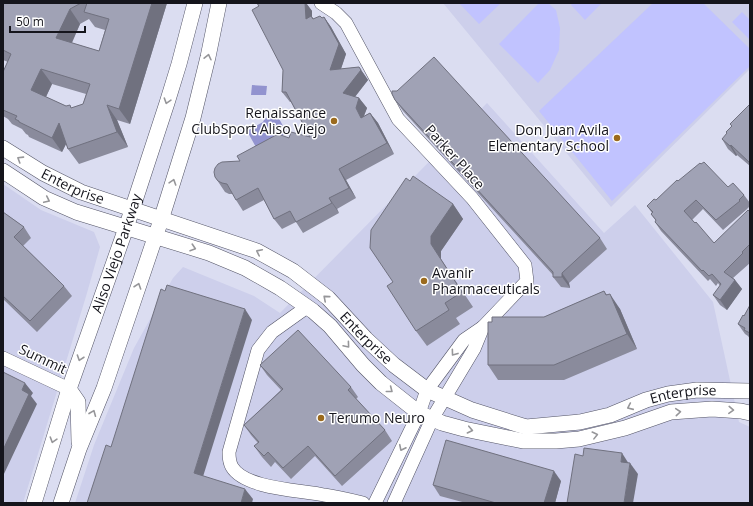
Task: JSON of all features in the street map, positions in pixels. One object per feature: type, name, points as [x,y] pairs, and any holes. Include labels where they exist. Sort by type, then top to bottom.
[{"type":"main road","name":"Aliso Viejo Parkway","points":[[34,503],[69,389],[126,228],[179,64],[195,3]]},
{"type":"main road","points":[[61,503],[79,449],[104,388],[161,220],[193,118],[219,3]]},
{"type":"main road","name":"Enterprise","points":[[3,148],[43,173],[81,192],[257,251],[293,271],[328,298],[366,339],[394,365],[427,390],[472,410],[526,427],[580,422],[610,416],[646,400],[675,393],[697,390],[750,391]]},
{"type":"main road","name":"Enterprise","points":[[3,172],[44,198],[76,212],[126,228],[156,235],[209,253],[245,268],[280,288],[308,307],[330,326],[363,365],[381,383],[419,413],[432,419],[464,429],[523,441],[579,439],[624,428],[671,412],[712,409],[750,413]]},
{"type":"main road","points":[[69,389],[78,402],[79,407],[79,449]]},
{"type":"street","name":"Parker Place","points":[[321,3],[336,13],[346,24],[398,119],[472,198],[525,265],[527,281],[483,327],[464,340],[427,390],[419,413],[375,503]]},
{"type":"street","points":[[308,307],[272,332],[258,350],[229,452],[230,461],[235,471],[242,476],[262,485],[289,491],[324,494],[363,503]]},
{"type":"street","name":"Parker Place","points":[[394,503],[432,419],[474,349],[483,327]]},
{"type":"street","name":"Summit","points":[[3,358],[69,389]]},
{"type":"shaded area","name":"Don Juan Avila Elementary School","points":[[443,3],[750,3],[750,69],[611,207]]},
{"type":"shaded area","points":[[459,3],[501,3],[479,24]]},
{"type":"shaded area","points":[[539,3],[548,3],[556,10],[560,28],[559,50],[550,70],[538,83],[499,44]]},
{"type":"shaded area","points":[[572,3],[602,3],[585,20],[571,5]]},
{"type":"shaded area","name":"Don Juan Avila Elementary School","points":[[653,3],[703,3],[750,49],[750,66],[612,201],[539,111]]},
{"type":"shaded area","points":[[742,12],[750,20],[750,40],[732,22]]},
{"type":"shaded area","points":[[252,85],[267,86],[266,95],[251,95]]},
{"type":"shaded area","points":[[487,103],[604,233],[635,205],[713,302],[739,422],[750,427],[750,503],[75,503],[94,445],[134,348],[173,278],[183,267],[254,296],[280,313]]},
{"type":"shaded area","points":[[277,115],[287,133],[257,149],[247,131],[263,122],[265,118]]},
{"type":"shaded area","points":[[3,184],[41,210],[94,232],[100,247],[23,503],[3,503]]},
{"type":"building","points":[[3,3],[81,3],[70,9],[56,38],[99,51],[109,19],[84,12],[87,3],[152,3],[119,109],[107,105],[117,132],[68,149],[59,123],[52,138],[19,122],[15,119],[17,116],[3,110],[3,72],[11,54],[3,50]],"holes":[[[41,69],[90,84],[83,104],[71,108],[70,105],[66,106],[31,90]]]},
{"type":"building","name":"Renaissance ClubSport Aliso Viejo","points":[[257,3],[305,3],[306,19],[311,16],[313,19],[320,16],[322,18],[324,17],[339,44],[330,70],[359,67],[361,70],[343,93],[359,98],[356,108],[361,118],[370,113],[387,143],[339,169],[349,188],[329,198],[332,203],[296,222],[290,211],[274,219],[258,188],[236,200],[227,184],[218,181],[214,172],[218,164],[222,162],[240,161],[237,156],[278,134],[289,138],[291,132],[310,137],[286,92],[282,92],[283,70],[252,10],[259,6]]},
{"type":"building","points":[[434,57],[600,238],[562,273],[562,277],[553,277],[553,272],[395,100],[392,91],[397,91]]},
{"type":"building","points":[[750,104],[750,163],[731,145],[730,146],[722,139],[732,126],[730,124]]},
{"type":"building","points":[[704,162],[728,187],[733,183],[744,195],[739,200],[740,201],[716,220],[696,200],[684,211],[695,223],[696,222],[714,243],[748,210],[750,212],[750,244],[724,272],[735,280],[720,300],[713,295],[721,284],[712,274],[709,276],[703,270],[702,271],[655,222],[656,220],[651,214],[653,212],[647,206],[654,199],[656,200],[677,180],[678,181],[700,163],[701,164]]},
{"type":"building","name":"Avanir Pharmaceuticals","points":[[413,176],[453,204],[431,236],[431,244],[462,292],[445,303],[449,310],[416,331],[387,286],[393,282],[370,248],[371,230],[406,178],[410,181]]},
{"type":"building","points":[[3,212],[24,227],[14,237],[64,286],[30,321],[3,296]]},
{"type":"building","points":[[167,285],[245,309],[194,473],[245,489],[241,503],[87,503],[106,445],[111,447],[161,289],[165,291]]},
{"type":"building","points":[[604,291],[606,295],[610,294],[627,334],[554,365],[488,365],[488,322],[492,322],[492,317],[544,317]]},
{"type":"building","points":[[750,305],[750,333],[738,324]]},
{"type":"building","name":"Terumo Neuro","points":[[298,330],[351,387],[348,390],[385,430],[335,476],[308,446],[283,468],[268,452],[264,456],[254,446],[259,442],[244,425],[283,389],[260,365]]},
{"type":"building","points":[[3,372],[25,383],[22,390],[29,394],[3,450]]},
{"type":"building","points":[[446,440],[554,471],[544,503],[496,503],[433,485]]},
{"type":"building","points":[[584,448],[622,453],[621,462],[630,463],[624,503],[567,503],[575,454],[583,456]]},
{"type":"place","name":"Renaissance ClubSport Aliso Viejo","points":[[334,121]]},
{"type":"place","name":"Don Juan Avila Elementary School","points":[[617,138]]},
{"type":"place","name":"Avanir Pharmaceuticals","points":[[424,281]]},
{"type":"place","name":"Terumo Neuro","points":[[321,418]]}]
